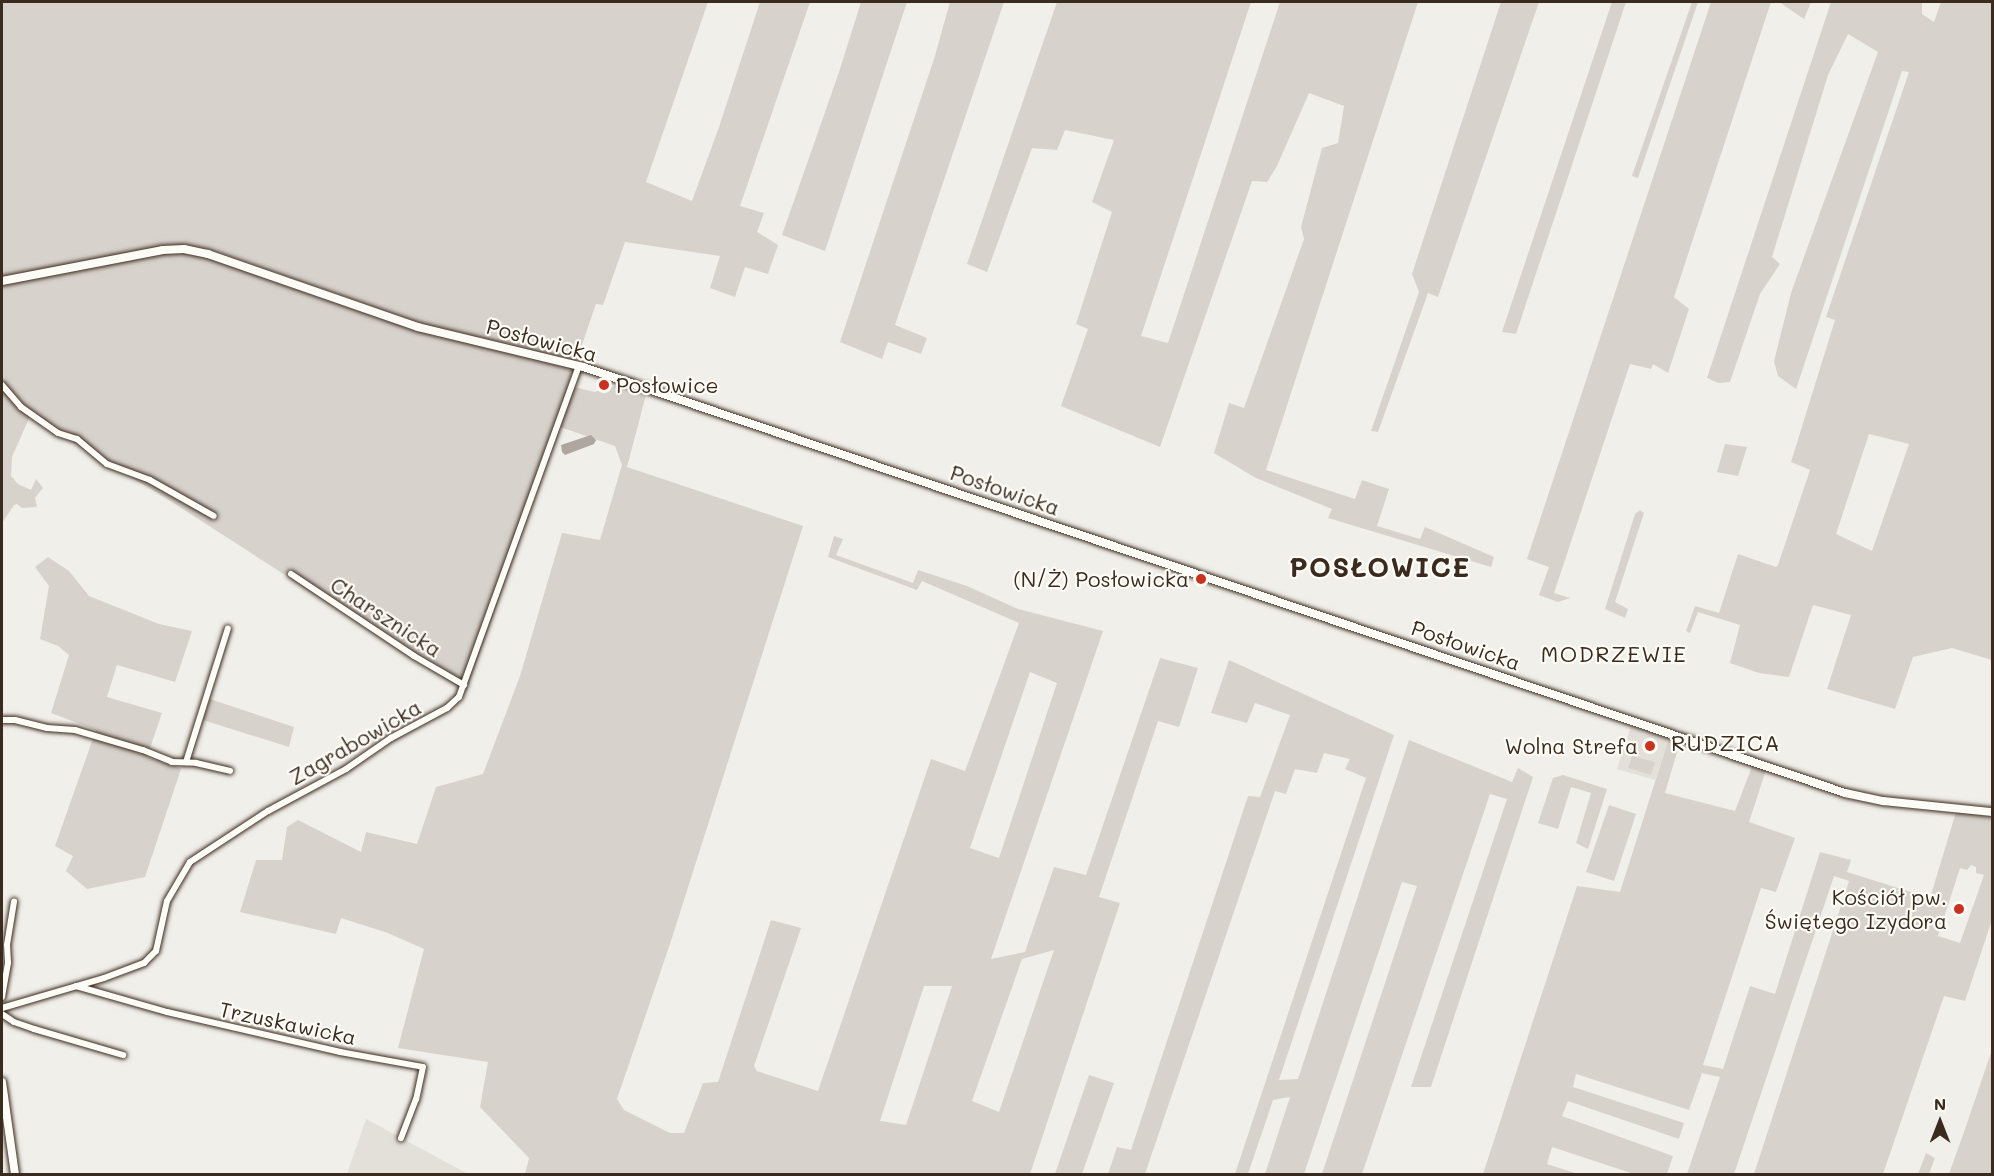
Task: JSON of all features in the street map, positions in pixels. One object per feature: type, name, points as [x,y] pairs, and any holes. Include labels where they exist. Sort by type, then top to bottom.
[{"type":"street","name":"Posłowicka","points":[[2,281],[155,251],[184,249],[235,263],[418,327],[579,366],[1845,793],[1883,801],[1992,812]]},
{"type":"street","name":"Zagrabowicka","points":[[2,1008],[137,966],[156,951],[168,901],[190,862],[268,811],[346,769],[391,738],[447,708],[459,698],[579,366]]},
{"type":"street","points":[[2,385],[21,407],[58,433],[76,439],[107,464],[150,480],[214,516]]},
{"type":"street","name":"Charsznicka","points":[[291,574],[414,656],[464,685]]},
{"type":"street","points":[[186,762],[228,628]]},
{"type":"street","points":[[2,720],[15,720],[47,728],[75,730],[143,750],[172,762],[186,762],[230,771]]},
{"type":"street","points":[[2,997],[14,902]]},
{"type":"street","name":"Trzuskawicka","points":[[76,986],[224,1026],[423,1067],[416,1099],[402,1138]]},
{"type":"street","points":[[2,1014],[34,1029],[123,1054]]},
{"type":"street","points":[[2,1082],[15,1174]]},
{"type":"shaded area","points":[[2,2],[708,2],[646,182],[692,201],[760,2],[810,2],[740,206],[764,213],[757,232],[778,245],[768,274],[745,267],[735,297],[710,288],[720,256],[625,242],[603,305],[596,304],[576,362],[435,328],[209,249],[168,245],[2,277]]},
{"type":"shaded area","points":[[861,2],[907,2],[825,251],[782,235]]},
{"type":"shaded area","points":[[950,2],[1004,2],[895,325],[927,338],[921,354],[888,342],[882,359],[840,342],[934,59]]},
{"type":"shaded area","points":[[1057,2],[1251,2],[1141,336],[1168,343],[1280,2],[1418,2],[1266,470],[1355,499],[1362,480],[1389,489],[1377,526],[1420,539],[1425,527],[1494,557],[1491,567],[1328,518],[1332,509],[1256,478],[1214,453],[1229,403],[1244,408],[1304,239],[1301,227],[1322,148],[1338,143],[1344,106],[1309,93],[1277,166],[1267,182],[1252,181],[1160,447],[1061,406],[1088,329],[1076,324],[1112,212],[1092,202],[1114,140],[1065,130],[1057,150],[1032,148],[987,272],[967,264]]},
{"type":"shaded area","points":[[1501,2],[1539,2],[1438,297],[1428,293],[1378,432],[1371,431],[1419,292],[1412,274]]},
{"type":"shaded area","points":[[1612,2],[1626,2],[1516,334],[1502,332]]},
{"type":"shaded area","points":[[1692,2],[1698,2],[1638,178],[1632,176]]},
{"type":"shaded area","points":[[1711,2],[1771,2],[1674,297],[1689,309],[1668,373],[1653,364],[1651,369],[1630,364],[1554,593],[1570,598],[1558,602],[1539,595],[1549,567],[1527,559]]},
{"type":"shaded area","points":[[1779,2],[1811,2],[1804,19]]},
{"type":"shaded area","points":[[1831,2],[1922,2],[1922,14],[1934,22],[1941,2],[1992,2],[1992,660],[1952,648],[1913,657],[1895,709],[1827,689],[1851,615],[1813,605],[1789,677],[1759,673],[1730,663],[1740,625],[1698,612],[1690,633],[1686,631],[1695,606],[1719,613],[1738,554],[1776,567],[1778,565],[1810,470],[1791,462],[1835,320],[1826,317],[1909,72],[1902,71],[1796,389],[1778,376],[1774,361],[1791,293],[1878,52],[1848,34],[1828,75],[1772,257],[1780,264],[1760,294],[1730,382],[1718,383],[1707,378]],"holes":[[[1869,434],[1909,444],[1872,551],[1836,534]]]},
{"type":"shaded area","points":[[172,252],[207,257],[367,313],[573,367],[574,387],[595,392],[622,384],[647,391],[627,467],[803,526],[670,944],[617,1099],[624,1110],[670,1133],[684,1133],[703,1083],[718,1082],[771,920],[801,928],[754,1066],[757,1071],[818,1091],[931,759],[965,771],[1019,623],[922,581],[917,590],[828,557],[834,536],[843,539],[836,555],[913,583],[918,570],[967,586],[1018,609],[1103,631],[991,959],[1025,952],[1054,867],[1086,875],[1160,658],[1198,668],[1179,727],[1158,721],[1099,897],[1120,903],[1030,1174],[525,1174],[529,1158],[480,1107],[488,1062],[398,1048],[424,949],[388,933],[341,918],[336,934],[240,912],[256,860],[282,860],[287,827],[298,820],[361,852],[366,832],[417,844],[436,787],[483,774],[520,676],[562,533],[600,540],[622,465],[615,446],[560,427],[466,692],[172,502],[30,416],[12,457],[11,476],[18,484],[31,490],[36,479],[43,488],[35,498],[37,507],[22,508],[17,504],[14,505],[2,523],[2,284]],"holes":[[[1030,672],[1057,683],[999,858],[970,848]],[[1054,950],[999,1112],[972,1101],[1022,959]],[[924,986],[952,986],[906,1125],[880,1121]]]},
{"type":"shaded area","points":[[591,435],[596,440],[594,444],[565,455],[562,452],[561,445]]},
{"type":"shaded area","points":[[1725,444],[1747,447],[1738,476],[1717,472]]},
{"type":"shaded area","points":[[1640,510],[1644,513],[1615,602],[1628,609],[1625,618],[1605,609],[1635,514]]},
{"type":"shaded area","points":[[48,557],[69,571],[89,596],[159,624],[192,631],[175,682],[117,665],[107,697],[162,713],[147,757],[181,769],[145,877],[87,889],[66,871],[73,856],[55,846],[96,730],[51,713],[69,655],[58,646],[40,639],[49,586],[35,567]]},
{"type":"shaded area","points":[[1229,660],[1394,735],[1279,1080],[1298,1079],[1409,740],[1512,782],[1518,768],[1533,777],[1431,1087],[1411,1087],[1507,799],[1490,794],[1362,1174],[1322,1174],[1417,886],[1402,882],[1304,1174],[1265,1174],[1290,1097],[1273,1100],[1248,1174],[1235,1174],[1366,778],[1345,769],[1350,759],[1324,753],[1317,773],[1295,769],[1286,794],[1275,791],[1145,1174],[1108,1174],[1117,1147],[1131,1150],[1248,796],[1260,797],[1290,715],[1255,703],[1247,723],[1211,713]]},
{"type":"shaded area","points":[[210,699],[294,727],[289,747],[203,720]]},
{"type":"shaded area","points":[[1631,726],[1669,738],[1655,780],[1617,769]]},
{"type":"shaded area","points":[[1669,738],[1680,742],[1665,793],[1735,811],[1753,764],[1766,770],[1749,822],[1795,838],[1776,892],[1761,888],[1703,1065],[1723,1069],[1750,986],[1775,994],[1820,852],[1851,860],[1847,872],[1930,898],[1956,812],[1992,817],[1992,920],[1965,1001],[1944,996],[1883,1174],[1754,1174],[1849,881],[1834,876],[1734,1174],[1687,1174],[1720,1077],[1702,1073],[1689,1110],[1576,1074],[1573,1087],[1684,1123],[1679,1139],[1568,1101],[1562,1116],[1673,1156],[1667,1174],[1634,1174],[1552,1147],[1547,1164],[1578,1174],[1483,1174],[1577,886],[1620,892]],"holes":[[[1971,865],[1976,867],[1976,873],[1984,875],[1960,943],[1938,936],[1960,868],[1967,870]]]},
{"type":"shaded area","points":[[1632,756],[1655,762],[1651,775],[1628,768]]},
{"type":"shaded area","points":[[1563,775],[1607,789],[1588,849],[1576,843],[1591,793],[1571,787],[1558,829],[1538,823],[1553,778]]},
{"type":"shaded area","points":[[1609,805],[1636,814],[1614,881],[1586,872]]},
{"type":"shaded area","points":[[1992,1050],[1992,1174],[1949,1174],[1964,1132]]},
{"type":"shaded area","points":[[1089,1075],[1114,1083],[1082,1174],[1055,1174]]},
{"type":"shaded area","points":[[366,1119],[468,1174],[347,1174]]},
{"type":"shaded area","points":[[1926,1153],[1935,1158],[1929,1174],[1918,1174]]},
{"type":"place","name":"Posłowice","points":[[604,385]]},
{"type":"place","name":"(N/Ż) Posłowicka","points":[[1201,579]]},
{"type":"place","name":"Wolna Strefa","points":[[1650,746]]},
{"type":"place","name":"Kościół pw. Świętego Izydora","points":[[1959,909]]},
{"type":"district","name":"POSŁOWICE","points":[[1380,567]]},
{"type":"district","name":"MODRZEWIE","points":[[1614,654]]},
{"type":"district","name":"RUDZICA","points":[[1726,743]]}]
